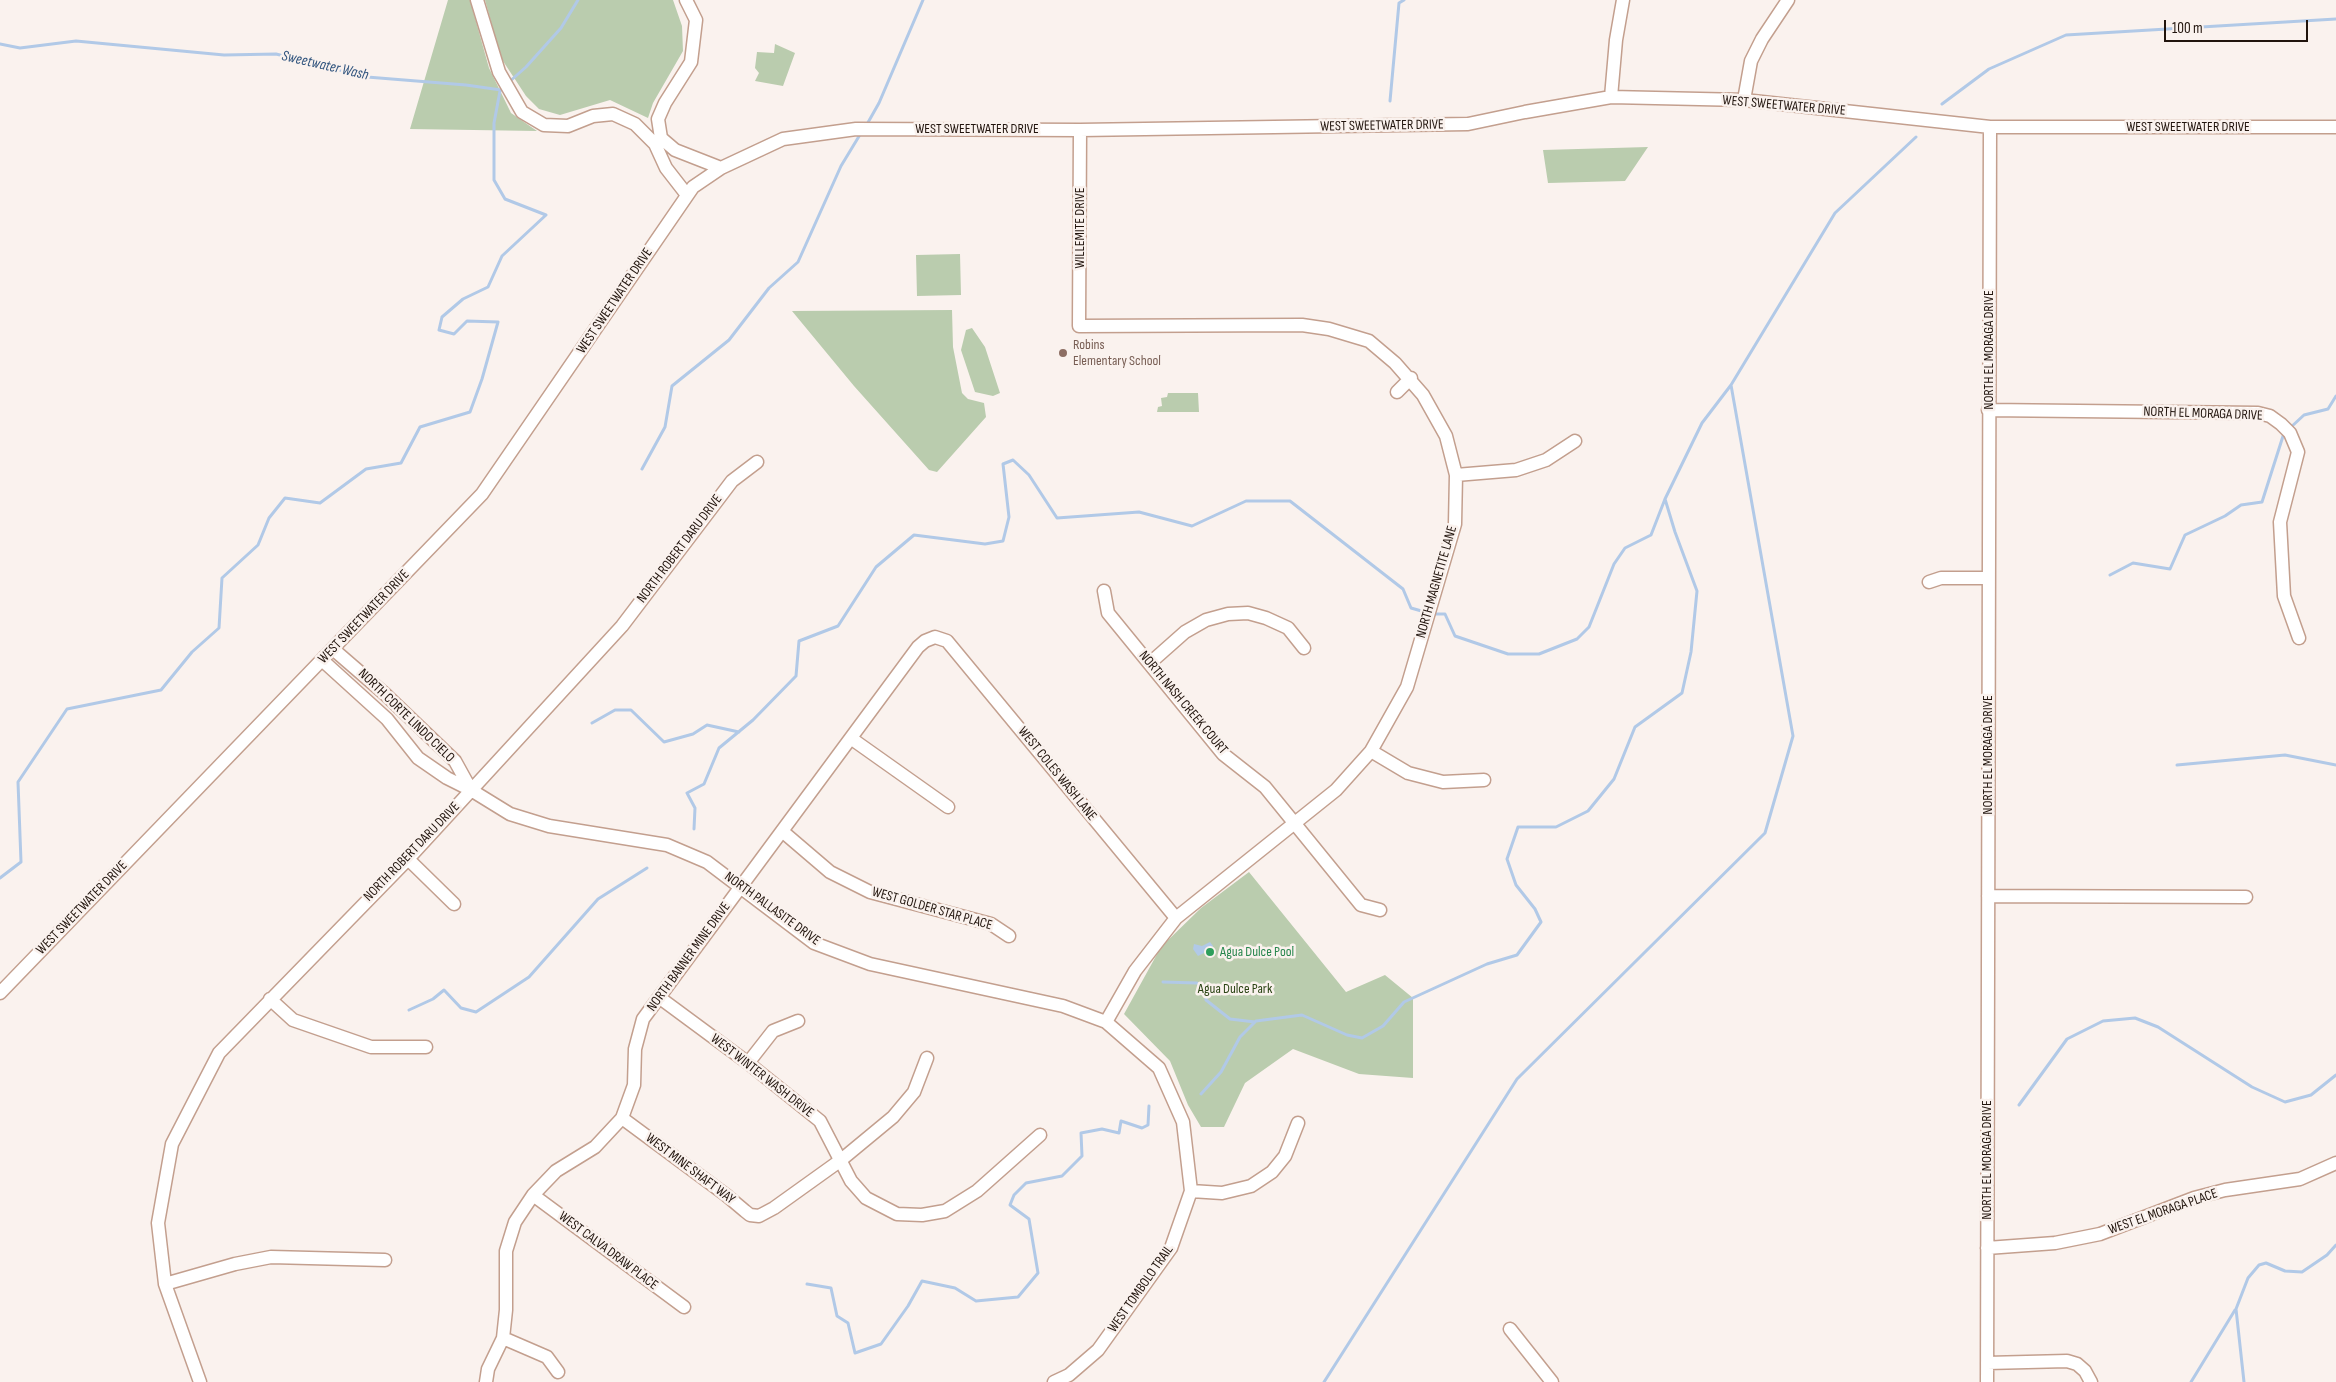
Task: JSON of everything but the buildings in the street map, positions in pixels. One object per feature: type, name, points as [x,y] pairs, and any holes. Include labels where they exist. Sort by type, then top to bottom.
[{"type":"street","points":[[477,0],[500,72],[522,112],[544,125],[568,126],[593,116],[613,114],[635,124],[656,144],[666,168],[687,195]]},
{"type":"street","points":[[686,0],[696,20],[691,62],[665,103],[658,119],[661,138],[675,150],[721,168]]},
{"type":"street","points":[[1611,97],[1616,40],[1623,0]]},
{"type":"street","points":[[1744,100],[1751,61],[1762,39],[1788,0]]},
{"type":"street","name":"WEST SWEETWATER DRIVE","points":[[0,993],[482,494],[693,187],[721,168],[784,139],[856,129],[1080,130],[1468,124],[1611,97],[1744,100],[1990,127],[2336,127]]},
{"type":"street","name":"NORTH EL MORAGA DRIVE","points":[[1987,1382],[1990,127]]},
{"type":"street","name":"WILLEMITE DRIVE","points":[[1079,326],[1080,130]]},
{"type":"street","name":"NORTH MAGNETITE LANE","points":[[1079,326],[1311,326],[1329,329],[1369,342],[1411,378],[1423,395],[1446,436],[1456,475],[1455,524],[1407,687],[1371,751],[1336,790],[1176,918],[1135,971],[1106,1022]]},
{"type":"street","points":[[1397,392],[1411,378]]},
{"type":"street","name":"NORTH EL MORAGA DRIVE","points":[[1988,410],[2258,413],[2270,416],[2281,424],[2290,433],[2298,452],[2280,522],[2284,596],[2299,638]]},
{"type":"street","points":[[1456,475],[1516,470],[1546,460],[1575,441]]},
{"type":"street","name":"NORTH ROBERT DARU DRIVE","points":[[165,1284],[158,1223],[172,1144],[219,1053],[408,858],[622,626],[732,481],[758,462]]},
{"type":"street","points":[[1929,582],[1941,578],[1988,578]]},
{"type":"street","name":"NORTH NASH CREEK COURT","points":[[1104,590],[1108,613],[1223,754],[1264,787],[1361,906],[1380,910]]},
{"type":"street","points":[[1150,663],[1185,632],[1206,620],[1228,614],[1248,614],[1266,618],[1288,628],[1304,648]]},
{"type":"street","name":"NORTH BANNER MINE DRIVE","points":[[486,1382],[488,1369],[503,1338],[506,1310],[506,1251],[514,1222],[533,1195],[556,1171],[595,1147],[622,1118],[634,1085],[635,1049],[643,1019],[740,886],[852,739],[918,647],[935,633]]},
{"type":"street","name":"WEST COLES WASH LANE","points":[[935,633],[947,640],[953,647],[1176,918]]},
{"type":"street","name":"NORTH CORTE LINDO CIELO","points":[[333,649],[385,694],[455,761],[471,790]]},
{"type":"street","name":"NORTH CORTE LINDO CIELO","points":[[322,660],[387,719],[418,758],[447,778]]},
{"type":"street","points":[[852,739],[948,807]]},
{"type":"street","points":[[1371,751],[1408,773],[1443,782],[1484,780]]},
{"type":"street","name":"NORTH PALLASITE DRIVE","points":[[447,778],[510,814],[549,826],[667,845],[707,862],[814,943],[870,964],[1062,1006],[1106,1022]]},
{"type":"street","name":"WEST GOLDER STAR PLACE","points":[[782,831],[830,872],[870,892],[991,924],[1009,936]]},
{"type":"street","points":[[408,858],[454,904]]},
{"type":"street","points":[[1988,896],[2246,897]]},
{"type":"street","name":"WEST WINTER WASH DRIVE","points":[[660,998],[820,1121],[842,1160],[851,1181],[866,1198],[897,1214],[922,1215],[945,1211],[977,1191],[1040,1135]]},
{"type":"street","points":[[270,999],[293,1020],[371,1047],[426,1047]]},
{"type":"street","points":[[748,1064],[773,1032],[798,1021]]},
{"type":"street","name":"WEST TOMBOLO TRAIL","points":[[1054,1382],[1069,1375],[1098,1350],[1172,1248],[1192,1191],[1184,1122],[1159,1068],[1106,1022]]},
{"type":"street","points":[[842,1160],[893,1117],[914,1092],[927,1058]]},
{"type":"street","name":"WEST MINE SHAFT WAY","points":[[622,1118],[745,1211],[759,1216],[774,1208],[842,1160]]},
{"type":"street","points":[[1192,1191],[1222,1193],[1251,1186],[1272,1172],[1284,1156],[1298,1124]]},
{"type":"street","name":"WEST EL MORAGA PLACE","points":[[1987,1248],[2055,1243],[2100,1234],[2194,1198],[2225,1190],[2300,1179],[2336,1163]]},
{"type":"street","name":"WEST CALVA DRAW PLACE","points":[[533,1195],[684,1307]]},
{"type":"street","points":[[200,1382],[165,1284],[235,1264],[271,1257],[385,1260]]},
{"type":"street","points":[[1510,1329],[1552,1382]]},
{"type":"street","points":[[503,1338],[547,1357],[558,1372]]},
{"type":"street","points":[[1987,1362],[2067,1361],[2077,1364],[2085,1371],[2092,1382]]},
{"type":"green space","points":[[448,0],[470,0],[489,68],[511,113],[537,131],[410,129]]},
{"type":"green space","points":[[485,0],[673,0],[682,26],[683,51],[653,103],[648,118],[610,100],[560,115],[539,109],[526,96],[501,58]]},
{"type":"green space","points":[[775,44],[795,53],[783,86],[755,81],[759,73],[755,68],[757,52],[774,53]]},
{"type":"green space","points":[[1648,147],[1625,181],[1548,183],[1543,150]]},
{"type":"green space","points":[[960,254],[961,295],[917,296],[916,255]]},
{"type":"green space","points":[[952,310],[953,347],[962,393],[968,399],[984,403],[986,417],[937,472],[929,470],[854,386],[792,311]]},
{"type":"green space","points":[[972,328],[985,347],[1000,393],[993,396],[975,392],[961,350],[966,330]]},
{"type":"green space","points":[[1168,393],[1198,393],[1199,412],[1157,412],[1158,407],[1162,406],[1161,398],[1167,397]]},
{"type":"green space","name":"Agua Dulce Park","points":[[1249,872],[1346,992],[1385,975],[1413,998],[1413,1078],[1359,1074],[1293,1049],[1245,1083],[1224,1127],[1201,1127],[1188,1105],[1170,1061],[1124,1014],[1161,947],[1201,908]]},
{"type":"water","name":"Agua Dulce Pool","points":[[1210,942],[1213,946],[1211,953],[1206,952],[1198,956],[1193,949],[1194,944],[1202,946]]},
{"type":"waterway","name":"Sweetwater Wash","points":[[509,82],[526,67],[561,28],[578,0]]},
{"type":"waterway","points":[[866,126],[879,103],[923,0]]},
{"type":"waterway","points":[[1390,101],[1399,3],[1404,0]]},
{"type":"waterway","points":[[1942,104],[1989,69],[2066,35],[2336,19]]},
{"type":"waterway","name":"Sweetwater Wash","points":[[0,44],[20,48],[76,41],[224,55],[276,54],[367,77],[466,85],[501,90]]},
{"type":"waterway","points":[[0,878],[21,862],[18,782],[67,709],[161,690],[192,652],[219,628],[222,578],[258,545],[269,518],[285,498],[320,503],[366,469],[401,463],[420,427],[470,412],[482,379],[498,322],[467,321],[454,334],[439,330],[442,317],[463,299],[488,287],[502,256],[546,215],[505,199],[494,180],[494,123],[500,91]]},
{"type":"waterway","points":[[642,469],[665,427],[672,386],[729,340],[769,288],[798,262],[841,166],[861,133]]},
{"type":"waterway","points":[[1324,1382],[1517,1079],[1765,833],[1793,736],[1731,385],[1835,213],[1916,137]]},
{"type":"waterway","points":[[1201,1094],[1221,1072],[1240,1037],[1256,1021],[1302,1015],[1347,1035],[1362,1038],[1383,1026],[1404,1002],[1487,964],[1517,955],[1541,922],[1535,909],[1516,885],[1507,859],[1518,827],[1556,827],[1588,811],[1614,779],[1635,727],[1682,693],[1691,652],[1697,591],[1665,499],[1702,423],[1731,385]]},
{"type":"waterway","points":[[2290,428],[2304,415],[2328,409],[2336,396]]},
{"type":"waterway","points":[[2110,575],[2133,563],[2170,569],[2185,535],[2225,516],[2241,505],[2262,502],[2284,433]]},
{"type":"waterway","points":[[694,829],[695,808],[687,793],[704,784],[719,748],[753,720],[796,676],[799,641],[838,626],[876,567],[914,535],[985,544],[1003,541],[1009,517],[1003,464],[1013,460],[1029,475],[1057,518],[1139,512],[1192,526],[1246,501],[1290,501],[1403,589],[1411,608],[1425,612]]},
{"type":"waterway","points":[[1431,614],[1445,614],[1455,636],[1508,654],[1539,654],[1577,639],[1589,627],[1614,564],[1625,548],[1651,535],[1665,499]]},
{"type":"waterway","points":[[592,723],[615,710],[631,710],[664,742],[693,734],[707,725],[739,732]]},
{"type":"waterway","points":[[2177,765],[2285,755],[2336,765]]},
{"type":"waterway","points":[[409,1010],[433,999],[444,990],[461,1008],[476,1012],[529,977],[598,899],[647,868]]},
{"type":"waterway","points":[[1163,982],[1197,983],[1206,988],[1206,1000],[1230,1019],[1255,1022]]},
{"type":"waterway","points":[[2019,1105],[2067,1039],[2103,1021],[2135,1018],[2158,1027],[2252,1087],[2285,1102],[2311,1095],[2336,1075]]},
{"type":"waterway","points":[[807,1284],[831,1288],[837,1316],[848,1323],[855,1353],[881,1344],[908,1306],[922,1281],[955,1288],[976,1301],[1018,1297],[1038,1273],[1029,1219],[1010,1205],[1014,1195],[1026,1183],[1062,1176],[1082,1156],[1081,1133],[1102,1129],[1119,1133],[1121,1121],[1142,1128],[1148,1125],[1149,1106]]},
{"type":"waterway","points":[[2244,1382],[2236,1309],[2248,1278],[2259,1265],[2266,1263],[2285,1271],[2302,1272],[2327,1255],[2336,1245]]},
{"type":"waterway","points":[[2191,1382],[2235,1310]]},
{"type":"place","name":"Robins Elementary School","points":[[1063,353]]},
{"type":"place","name":"Agua Dulce Pool","points":[[1210,952]]}]
